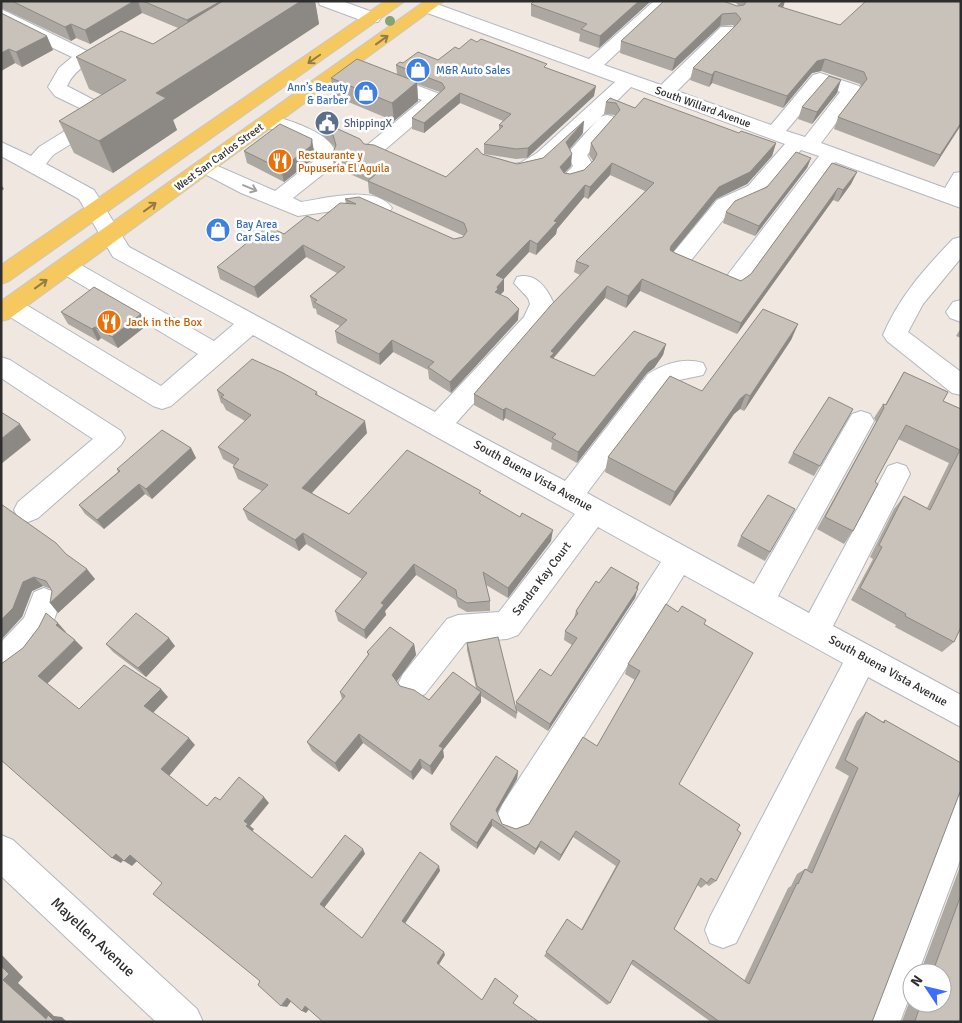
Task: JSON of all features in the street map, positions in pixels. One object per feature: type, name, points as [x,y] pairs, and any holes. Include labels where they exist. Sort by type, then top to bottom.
[{"type":"main road","name":"West San Carlos Street","points":[[1,276],[398,1]]},
{"type":"main road","name":"West San Carlos Street","points":[[6,309],[348,64],[435,6]]},
{"type":"street","points":[[326,1],[372,18]]},
{"type":"street","points":[[591,66],[664,1]]},
{"type":"street","name":"South Willard Avenue","points":[[435,6],[634,82],[955,199]]},
{"type":"street","points":[[1,14],[11,21],[86,57]]},
{"type":"street","points":[[664,93],[727,31]]},
{"type":"street","points":[[34,166],[46,151],[106,114],[62,92],[57,86],[67,71],[86,57],[101,51],[125,47]]},
{"type":"street","points":[[348,64],[435,99],[373,150]]},
{"type":"street","points":[[680,258],[724,204],[755,191],[852,90],[820,79],[774,133]]},
{"type":"street","points":[[498,163],[515,170],[524,169],[535,164],[634,82]]},
{"type":"street","points":[[571,179],[584,167],[577,154],[634,82]]},
{"type":"street","points":[[269,121],[311,139],[323,147],[326,153],[325,163],[278,199]]},
{"type":"street","name":"South Buena Vista Avenue","points":[[1,148],[87,195],[121,252],[862,656],[961,712]]},
{"type":"street","points":[[737,279],[831,154]]},
{"type":"street","points":[[206,167],[248,188],[298,209],[363,200],[397,215]]},
{"type":"street","points":[[955,199],[961,178]]},
{"type":"street","points":[[961,244],[938,269],[902,316],[895,335],[910,350],[961,386]]},
{"type":"street","points":[[66,266],[90,291],[215,353]]},
{"type":"street","points":[[439,425],[533,322],[542,304],[538,294],[525,283]]},
{"type":"street","points":[[961,308],[958,312],[961,314]]},
{"type":"street","points":[[6,309],[51,320],[162,399],[251,323]]},
{"type":"street","points":[[1,366],[112,438],[28,510]]},
{"type":"street","points":[[569,496],[657,381],[674,371],[694,368]]},
{"type":"street","points":[[760,601],[861,421]]},
{"type":"street","points":[[815,631],[897,474]]},
{"type":"street","name":"Sandra Kay Court","points":[[414,684],[458,629],[507,626],[595,510]]},
{"type":"street","points":[[514,817],[680,557]]},
{"type":"street","points":[[1,662],[29,636],[41,621],[44,601]]},
{"type":"street","points":[[722,930],[862,656]]},
{"type":"street","points":[[881,1022],[961,812]]},
{"type":"street","name":"Mayellen Avenue","points":[[1,852],[184,1022]]},
{"type":"building","points":[[12,1],[134,1],[85,30],[71,24],[65,27]]},
{"type":"building","points":[[143,1],[221,1],[187,20]]},
{"type":"building","points":[[223,1],[301,1],[156,93],[166,98],[99,141],[59,121],[126,80],[76,57],[121,31],[153,44]]},
{"type":"building","points":[[534,1],[639,1],[600,36],[581,29],[587,24],[531,4]]},
{"type":"building","points":[[664,1],[723,1],[737,6],[744,5],[747,1],[783,1],[778,6],[840,25],[866,1],[961,1],[961,123],[940,155],[838,117],[867,79],[864,72],[825,59],[817,61],[787,96],[715,71],[712,75],[693,68],[741,19],[736,13],[722,14],[675,59],[621,41]]},
{"type":"building","points":[[1,13],[47,36],[16,52],[9,49],[1,53]]},
{"type":"building","points":[[471,39],[477,42],[481,39],[547,64],[544,67],[596,86],[528,148],[516,149],[484,144],[503,126],[499,125],[511,114],[460,93],[424,123],[412,118],[445,88],[442,83],[396,65],[400,62],[403,63],[418,52],[438,60],[455,47],[459,49]]},
{"type":"building","points":[[357,59],[417,82],[392,103],[331,78]]},
{"type":"building","points":[[829,76],[841,80],[817,112],[802,107]]},
{"type":"building","points":[[610,98],[635,108],[644,98],[739,133],[741,131],[776,143],[750,172],[719,187],[671,246],[670,250],[675,253],[741,281],[751,274],[832,163],[857,172],[843,190],[838,188],[741,323],[642,279],[628,296],[607,286],[551,351],[554,353],[550,357],[594,376],[634,331],[666,344],[657,357],[649,362],[578,452],[552,438],[556,434],[506,408],[503,410],[474,394],[551,305],[589,266],[576,261],[654,183],[612,163],[590,187],[585,185],[554,221],[557,222],[537,244],[530,240],[496,275],[504,279],[495,292],[508,298],[519,309],[450,382],[428,367],[434,362],[392,340],[379,354],[335,331],[347,320],[314,302],[317,300],[310,296],[345,267],[303,245],[254,287],[217,267],[268,226],[284,234],[307,216],[318,221],[340,203],[356,204],[345,199],[359,197],[454,239],[463,237],[467,231],[464,223],[368,181],[376,174],[332,155],[336,145],[333,135],[318,120],[360,139],[364,144],[374,145],[446,177],[477,148],[482,154],[517,164],[543,158],[584,121],[566,142],[572,154],[560,167],[564,173],[570,174],[584,170],[594,160],[597,154],[591,143],[620,110],[616,103],[606,102]]},
{"type":"building","points":[[280,124],[312,139],[311,146],[281,169],[244,151]]},
{"type":"building","points":[[796,152],[811,158],[759,226],[726,212],[735,201],[767,187]]},
{"type":"building","name":"Jack in the Box","points":[[94,287],[141,314],[112,337],[95,327],[92,329],[61,312]]},
{"type":"building","points":[[763,309],[798,324],[750,396],[746,394],[740,399],[675,492],[608,457],[670,376],[702,391]]},
{"type":"building","points":[[252,359],[283,373],[317,392],[315,394],[365,421],[302,488],[349,514],[407,450],[481,491],[479,493],[520,517],[522,513],[553,530],[508,588],[483,572],[490,601],[467,603],[457,597],[456,590],[414,564],[381,603],[384,605],[364,630],[335,611],[367,573],[303,533],[295,540],[243,509],[268,485],[233,467],[239,459],[218,447],[251,415],[221,397],[224,395],[217,390]]},
{"type":"building","points":[[904,372],[948,392],[943,401],[961,409],[961,627],[954,642],[905,616],[906,614],[860,588],[882,547],[879,545],[904,496],[930,510],[960,450],[906,425],[875,482],[878,484],[853,531],[825,517],[884,408],[883,404],[886,405]]},
{"type":"building","points":[[829,397],[853,409],[820,466],[793,453]]},
{"type":"building","points":[[1,412],[20,424],[1,439]]},
{"type":"building","points":[[162,430],[191,448],[146,489],[139,484],[97,520],[79,505],[120,471],[117,469]]},
{"type":"building","points":[[768,495],[795,509],[770,552],[741,536]]},
{"type":"building","points":[[1,504],[56,543],[66,554],[87,569],[50,603],[52,591],[46,581],[34,577],[23,582],[13,608],[1,620]]},
{"type":"building","points":[[611,567],[639,583],[636,588],[638,589],[550,724],[516,702],[540,669],[551,676],[577,638],[565,631],[578,613],[576,611],[596,581],[599,583]]},
{"type":"building","points":[[666,604],[678,612],[682,606],[706,620],[704,624],[753,653],[679,784],[740,825],[737,830],[741,833],[716,881],[711,878],[707,883],[701,878],[674,929],[749,984],[797,883],[805,869],[812,873],[858,768],[845,760],[866,712],[884,723],[885,720],[961,763],[961,792],[872,1022],[720,1022],[633,960],[610,1003],[546,952],[567,919],[582,930],[620,861],[576,831],[561,855],[541,841],[536,849],[492,819],[477,843],[450,824],[496,756],[518,771],[496,810],[502,824],[516,829],[529,824],[583,737],[597,746],[640,671],[628,664]]},
{"type":"building","points":[[46,613],[58,623],[56,625],[75,640],[38,676],[79,709],[124,665],[161,689],[144,706],[189,738],[161,769],[207,806],[215,797],[220,800],[239,777],[264,797],[244,821],[248,824],[246,826],[312,878],[345,835],[363,849],[320,904],[362,938],[420,852],[439,866],[402,921],[444,952],[437,963],[482,1000],[495,978],[518,996],[513,1003],[539,1022],[323,1022],[305,1006],[302,1011],[287,998],[281,1006],[258,985],[260,981],[153,894],[162,883],[130,855],[124,861],[116,854],[112,858],[1,760],[1,664],[23,648],[39,627]]},
{"type":"building","points":[[136,613],[169,638],[138,668],[106,644]]},
{"type":"building","points":[[390,627],[414,644],[392,675],[400,686],[414,690],[429,700],[453,672],[481,692],[439,746],[443,748],[430,766],[420,759],[411,772],[359,734],[335,763],[307,742],[345,696],[340,692],[369,654],[367,652]]},
{"type":"building","points":[[498,637],[517,713],[477,686],[467,643]]},
{"type":"building","points":[[961,895],[961,1022],[872,1022],[915,1021],[918,1013],[952,1013],[952,963],[936,963]]},
{"type":"building","points":[[1,966],[9,974],[3,980],[46,1019],[48,1015],[55,1022],[1,1022]]},
{"type":"place","name":"M&R Auto Sales","points":[[418,70]]},
{"type":"place","name":"Ann’s Beauty & Barber","points":[[366,93]]},
{"type":"place","name":"ShippingX","points":[[327,123]]},
{"type":"place","name":"Restaurante y Pupusería El Aguila","points":[[280,161]]},
{"type":"place","name":"Bay Area Car Sales","points":[[218,230]]},
{"type":"place","name":"Jack in the Box","points":[[109,322]]}]
